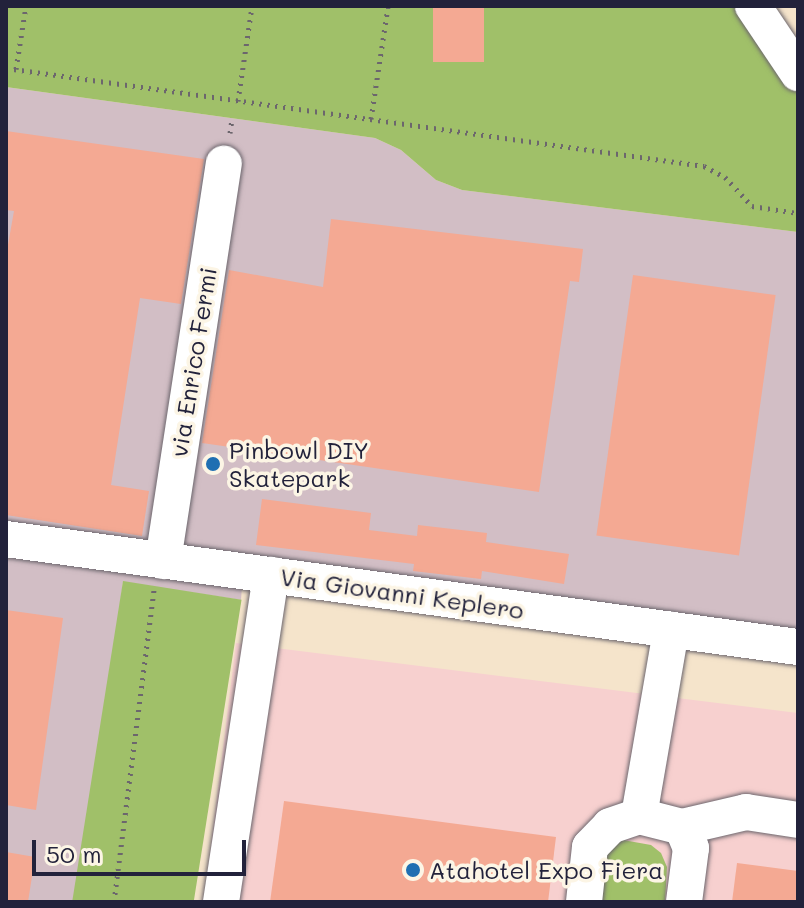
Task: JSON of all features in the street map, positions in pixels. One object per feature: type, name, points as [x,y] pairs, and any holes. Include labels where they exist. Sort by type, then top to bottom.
[{"type":"street","points":[[753,6],[798,73]]},
{"type":"street","name":"via Enrico Fermi","points":[[157,560],[224,164]]},
{"type":"street","name":"Via Giovanni Keplero","points":[[6,539],[798,647]]},
{"type":"street","points":[[221,902],[271,575]]},
{"type":"street","points":[[639,816],[671,630]]},
{"type":"street","points":[[584,902],[590,847],[610,826],[639,816],[682,827],[746,812],[798,820]]},
{"type":"street","points":[[682,827],[691,848],[684,902]]},
{"type":"path","points":[[16,69],[26,6]]},
{"type":"path","points":[[238,101],[252,6]]},
{"type":"path","points":[[371,119],[388,6]]},
{"type":"path","points":[[6,68],[704,166],[725,177],[752,206],[798,213]]},
{"type":"path","points":[[114,902],[157,560]]},
{"type":"shaded area","points":[[6,87],[375,138],[401,150],[436,180],[462,190],[798,232],[798,647],[243,572],[241,600],[123,582],[80,902],[6,902]]},
{"type":"shaded area","points":[[236,643],[798,713],[798,902],[204,902]]},
{"type":"green space","points":[[6,6],[753,6],[798,73],[798,232],[462,190],[436,180],[401,150],[375,138],[6,87]]},
{"type":"green space","points":[[123,581],[242,600],[194,902],[72,901]]},
{"type":"green space","points":[[623,840],[651,845],[661,853],[667,867],[665,902],[594,902],[596,871],[610,847]]},
{"type":"building","points":[[433,6],[484,6],[484,62],[433,62]]},
{"type":"building","points":[[6,131],[204,159],[181,304],[140,298],[111,485],[149,491],[142,536],[6,515],[6,256],[14,211],[6,210]]},
{"type":"building","points":[[331,219],[583,249],[579,282],[570,281],[539,492],[202,443],[229,270],[323,287]]},
{"type":"building","points":[[633,275],[776,295],[739,555],[596,535]]},
{"type":"building","points":[[262,499],[371,513],[369,530],[417,536],[418,525],[487,533],[486,542],[569,554],[564,584],[482,571],[481,579],[413,571],[414,564],[256,545]]},
{"type":"building","points":[[6,610],[63,618],[36,810],[6,805]]},
{"type":"building","name":"Atahotel Expo Fiera","points":[[284,801],[556,837],[548,902],[270,902]]},
{"type":"building","points":[[6,852],[35,857],[28,902],[6,902]]},
{"type":"building","name":"Atahotel Expo Fiera","points":[[737,863],[798,871],[798,902],[732,902]]},
{"type":"place","name":"Pinbowl DIY Skatepark","points":[[213,464]]},
{"type":"place","name":"Atahotel Expo Fiera","points":[[413,870]]}]
